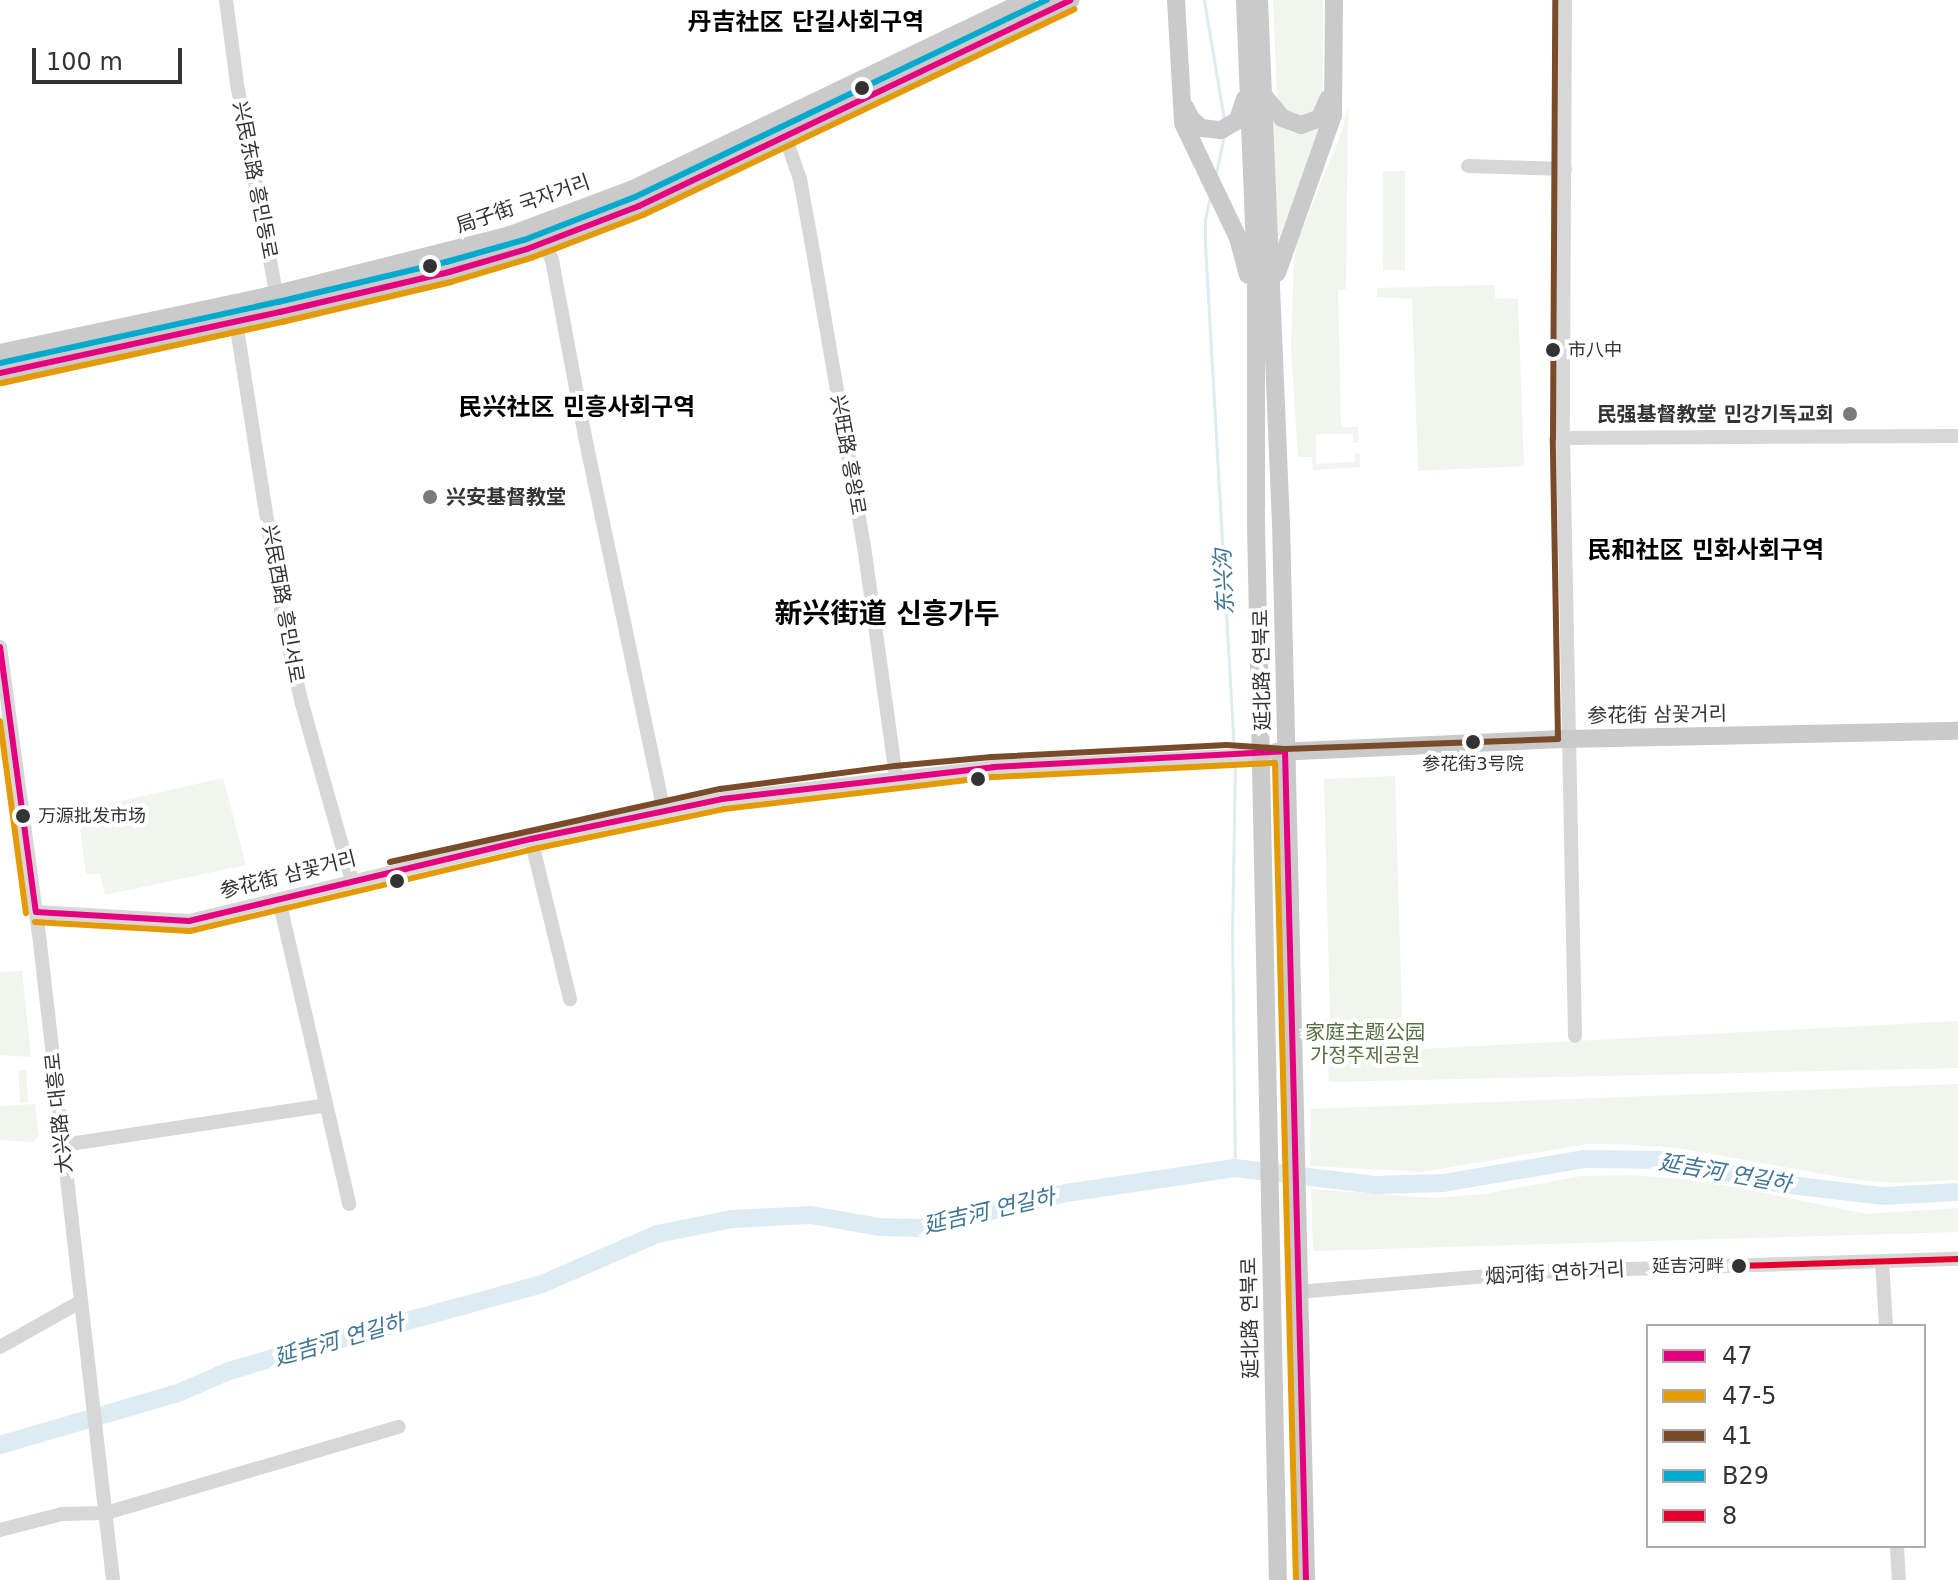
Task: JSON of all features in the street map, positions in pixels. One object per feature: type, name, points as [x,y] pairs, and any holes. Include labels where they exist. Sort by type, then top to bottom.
[{"type":"main road","name":"局子街 국자거리","points":[[0,373],[236,322],[278,303],[571,214],[633,189],[1027,0]]},
{"type":"main road","name":"局子街 국자거리","points":[[0,353],[449,272],[544,243],[639,206],[1070,0]]},
{"type":"main road","points":[[1178,0],[1185,106],[1191,119],[1201,128],[1221,130],[1238,120],[1245,103],[1248,72]]},
{"type":"main road","points":[[1178,0],[1180,114],[1263,299]]},
{"type":"main road","name":"延北路 연북로","points":[[1245,0],[1263,299],[1281,524],[1306,1580]]},
{"type":"main road","name":"延北路 연북로","points":[[1259,0],[1263,95],[1263,299],[1244,755],[1266,1094],[1278,1580]]},
{"type":"main road","points":[[1263,299],[1331,123],[1332,0]]},
{"type":"main road","points":[[1263,95],[1282,118],[1296,125],[1314,122],[1325,112],[1332,0]]},
{"type":"main road","name":"参花街 삼꽃거리","points":[[1244,755],[1958,731]]},
{"type":"main road","name":"参花街 삼꽃거리","points":[[1567,744],[1958,742]]},
{"type":"street","name":"兴民东路 흥민동로","points":[[226,0],[237,84],[278,303]]},
{"type":"street","points":[[1565,0],[1563,438],[1575,1036]]},
{"type":"street","name":"兴旺路 흥왕로","points":[[785,136],[800,179],[817,272],[864,546],[896,776]]},
{"type":"street","points":[[1468,166],[1565,169]]},
{"type":"street","points":[[544,243],[552,260],[585,437],[664,811]]},
{"type":"street","name":"兴民西路 흥민서로","points":[[236,322],[281,611],[302,704],[352,881]]},
{"type":"street","points":[[1563,438],[1958,436]]},
{"type":"street","name":"大兴路 대흥로","points":[[0,647],[36,912],[113,1580]]},
{"type":"street","name":"参花街 삼꽃거리","points":[[36,912],[189,921],[531,839],[789,789],[993,767],[1244,755]]},
{"type":"street","points":[[531,839],[570,999]]},
{"type":"street","points":[[279,900],[349,1204]]},
{"type":"street","points":[[63,1145],[326,1105]]},
{"type":"street","name":"烟河街 연하거리","points":[[1297,1292],[1533,1272],[1958,1259]]},
{"type":"street","points":[[1882,1261],[1886,1324]]},
{"type":"street","points":[[0,1347],[80,1302]]},
{"type":"street","points":[[0,1530],[62,1514],[106,1508],[399,1427]]},
{"type":"street","points":[[1897,1548],[1899,1580]]},
{"type":"green space","points":[[1273,0],[1323,0],[1323,94],[1316,110],[1304,116],[1291,114],[1277,98]]},
{"type":"green space","points":[[1348,105],[1346,289],[1338,290],[1341,427],[1358,427],[1358,443],[1353,443],[1353,434],[1316,434],[1316,464],[1355,462],[1355,453],[1360,453],[1360,467],[1313,470],[1312,457],[1298,457],[1291,346],[1294,261],[1297,243],[1343,128]]},
{"type":"green space","points":[[1271,116],[1319,125],[1322,129],[1276,244]]},
{"type":"green space","points":[[1383,171],[1405,171],[1405,270],[1383,270]]},
{"type":"green space","points":[[1495,285],[1495,298],[1518,299],[1524,466],[1418,471],[1412,299],[1377,297],[1377,288]]},
{"type":"green space","name":"家庭主题公园 가정주제공원","points":[[1395,776],[1403,1050],[1958,1021],[1958,1068],[1329,1082],[1325,1019],[1330,1019],[1324,779]]},
{"type":"green space","points":[[223,778],[246,865],[105,895],[100,873],[86,875],[78,811]]},
{"type":"green space","points":[[22,971],[31,1057],[0,1055],[0,972]]},
{"type":"green space","points":[[26,1070],[28,1102],[20,1102],[18,1071]]},
{"type":"green space","points":[[1958,1084],[1958,1180],[1896,1183],[1857,1180],[1677,1148],[1616,1144],[1588,1144],[1422,1172],[1310,1166],[1311,1109]]},
{"type":"green space","points":[[35,1104],[39,1136],[33,1142],[0,1140],[0,1106]]},
{"type":"green space","points":[[1629,1175],[1700,1180],[1867,1214],[1958,1208],[1958,1232],[1313,1251],[1311,1189],[1435,1198],[1485,1194],[1581,1176]]},
{"type":"waterway","name":"东兴沟","points":[[1204,0],[1224,119]]},
{"type":"waterway","name":"东兴沟","points":[[1216,173],[1224,134]]},
{"type":"waterway","name":"东兴沟","points":[[1210,196],[1205,219],[1205,244],[1234,751]]},
{"type":"waterway","name":"东兴沟","points":[[1235,763],[1232,927],[1235,1168]]},
{"type":"waterway","name":"延吉河 연길하","points":[[0,1445],[178,1393],[229,1371],[542,1284],[657,1234],[732,1219],[811,1215],[879,1227],[921,1228],[1066,1193],[1235,1168],[1375,1185],[1443,1183],[1585,1159],[1664,1160],[1782,1184],[1883,1196],[1958,1192]]},
{"type":"transit line","name":"B29","points":[[0,363],[278,302],[524,240],[635,197],[1047,0]]},
{"type":"transit line","name":"47","points":[[0,373],[280,312],[449,272],[527,249],[639,206],[1070,0]]},
{"type":"transit line","name":"41","points":[[390,862],[720,789],[895,766],[992,757],[1227,745],[1285,749],[1558,739],[1553,438],[1555,0]]},
{"type":"transit line","name":"47-5","points":[[2,383],[282,322],[451,282],[531,258],[643,215],[1074,9]]},
{"type":"transit line","name":"47","points":[[0,647],[36,912]]},
{"type":"transit line","name":"47-5","points":[[0,721],[26,913]]},
{"type":"transit line","name":"47","points":[[36,912],[189,921],[531,839],[722,799],[993,767],[1285,751],[1306,1580]]},
{"type":"transit line","name":"47-5","points":[[35,922],[190,931],[533,849],[724,809],[994,777],[1275,763],[1296,1580]]},
{"type":"transit line","name":"8","points":[[1738,1266],[1958,1259]]},
{"type":"place","name":"市八中","points":[[1553,350]]},
{"type":"place","name":"民强基督教堂 민강기독교회","points":[[1850,414]]},
{"type":"place","name":"兴安基督教堂","points":[[430,497]]},
{"type":"place","name":"参花街3号院","points":[[1473,742]]},
{"type":"place","name":"万源批发市场","points":[[23,816]]},
{"type":"place","name":"延吉河畔","points":[[1739,1266]]},
{"type":"district","name":"丹吉社区 단길사회구역","points":[[806,23]]},
{"type":"district","name":"民兴社区 민흥사회구역","points":[[577,408]]},
{"type":"district","name":"民和社区 민화사회구역","points":[[1706,551]]},
{"type":"district","name":"新兴街道 신흥가두","points":[[887,614]]}]
